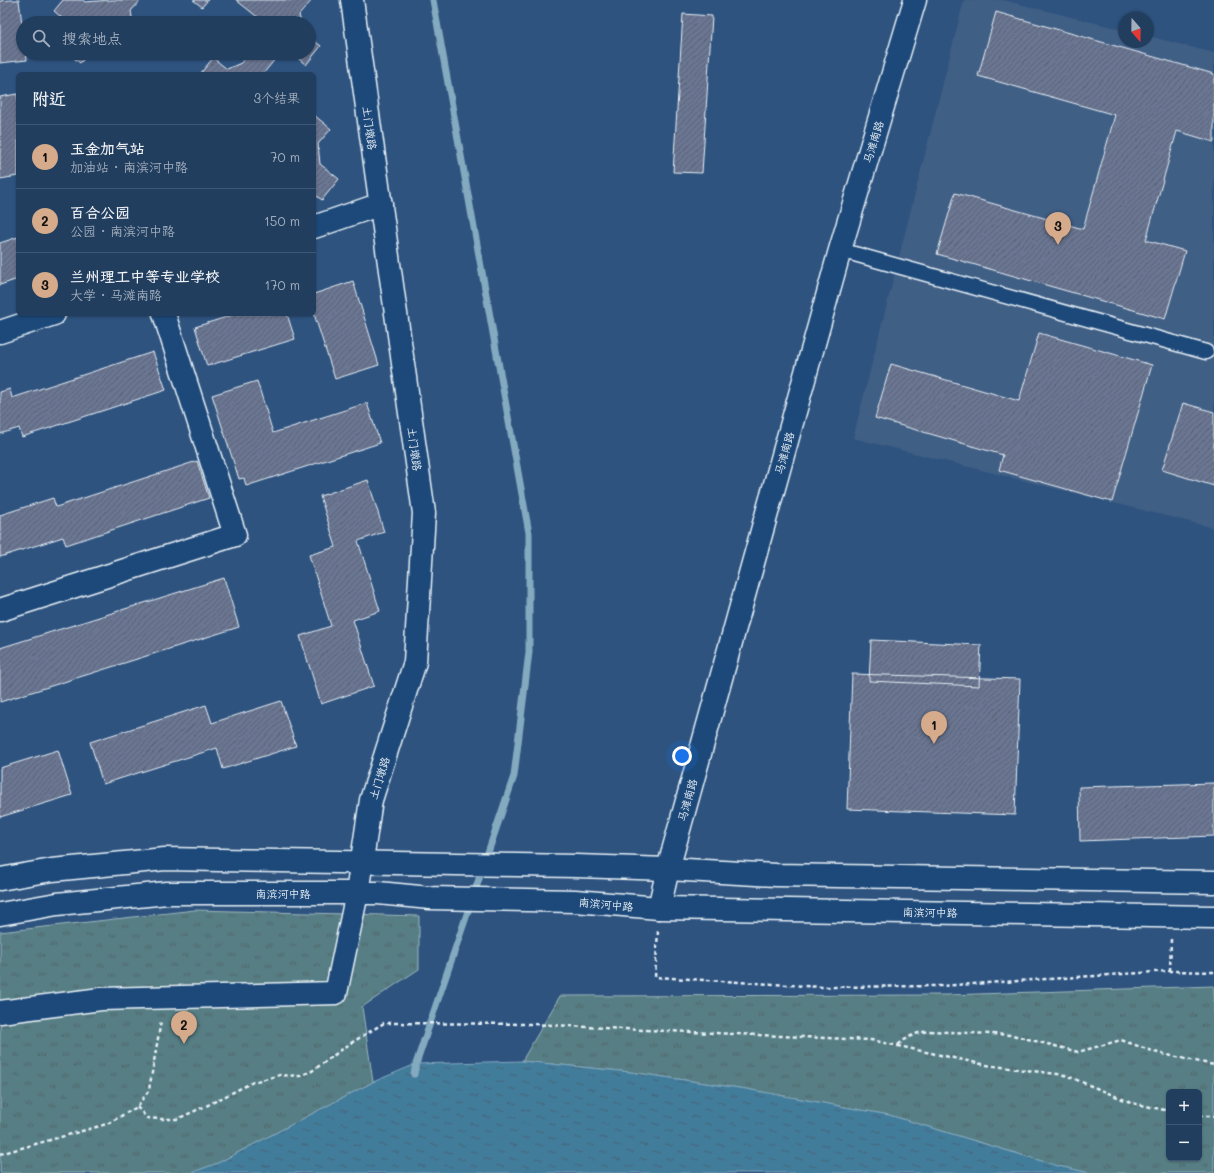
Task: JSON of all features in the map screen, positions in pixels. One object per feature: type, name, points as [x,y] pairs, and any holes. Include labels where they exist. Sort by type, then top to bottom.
[{"type":"main road","name":"土门墩路","points":[[165,997],[336,993],[357,893],[371,800],[415,662],[424,513],[352,0]]},
{"type":"main road","name":"马滩南路","points":[[659,908],[668,869],[840,250],[915,0]]},
{"type":"main road","points":[[316,226],[381,204]]},
{"type":"main road","points":[[0,332],[48,316]]},
{"type":"main road","points":[[0,610],[235,535],[165,316]]},
{"type":"main road","points":[[0,879],[52,870],[165,859],[576,866],[668,869],[776,876],[1214,882]]},
{"type":"main road","name":"南滨河中路","points":[[0,914],[57,904],[167,893],[378,893],[430,898],[575,901],[659,908],[1214,917]]},
{"type":"main road","points":[[0,1012],[101,999],[165,997]]},
{"type":"lane","points":[[840,250],[1206,352]]},
{"type":"path","points":[[659,908],[655,977],[822,987],[933,986],[1170,971],[1214,972]]},
{"type":"path","points":[[1170,971],[1172,916]]},
{"type":"path","points":[[0,1154],[107,1124],[137,1107],[149,1090],[165,997]]},
{"type":"path","points":[[137,1107],[147,1118],[177,1118],[208,1105],[253,1082],[280,1075],[300,1076],[312,1071],[351,1043],[384,1023],[533,1024],[871,1040],[986,1065],[1065,1075],[1132,1103],[1166,1110]]},
{"type":"path","points":[[898,1046],[906,1038],[917,1032],[929,1030],[1012,1035],[1078,1052],[1120,1040],[1158,1053],[1214,1065]]},
{"type":"path","points":[[1202,1116],[1214,1116]]},
{"type":"shaded area","points":[[964,0],[1003,0],[1118,29],[1118,48],[1154,48],[1154,38],[1214,53],[1214,528],[853,438]]},
{"type":"green space","points":[[195,910],[419,916],[419,969],[362,1007],[373,1082],[218,1163],[191,1173],[0,1173],[0,932]]},
{"type":"green space","points":[[1214,986],[1214,1173],[1090,1173],[1058,1166],[889,1115],[746,1089],[630,1072],[522,1061],[560,996],[948,995]]},
{"type":"water","points":[[522,1061],[630,1072],[746,1089],[889,1115],[1058,1166],[1090,1173],[191,1173],[218,1163],[373,1082],[416,1064]]},
{"type":"building","points":[[19,0],[21,16],[16,16],[16,60],[27,60],[0,63],[0,1]]},
{"type":"building","points":[[63,0],[83,0],[85,2],[141,0],[131,11],[132,16],[60,16],[54,11]]},
{"type":"building","points":[[193,0],[208,0],[202,7]]},
{"type":"building","points":[[236,0],[312,0],[299,16],[256,16]]},
{"type":"building","points":[[996,12],[1118,47],[1118,48],[1214,74],[1214,142],[1177,131],[1146,240],[1185,251],[1165,319],[937,254],[955,193],[1083,229],[1115,115],[978,76]]},
{"type":"building","points":[[683,14],[712,16],[702,173],[673,172]]},
{"type":"building","points":[[316,42],[321,46],[316,52]]},
{"type":"building","points":[[211,60],[216,60],[227,69],[241,63],[243,60],[274,60],[265,72],[202,72]]},
{"type":"building","points":[[300,60],[310,60],[306,65]]},
{"type":"building","points":[[16,94],[16,176],[0,179],[0,97]]},
{"type":"building","points":[[316,117],[331,129],[318,144],[320,164],[339,179],[322,200],[316,196]]},
{"type":"building","points":[[16,238],[16,280],[0,285],[0,243]]},
{"type":"building","points":[[353,281],[379,365],[335,379],[315,316],[316,316],[316,293]]},
{"type":"building","points":[[230,316],[288,316],[295,339],[207,366],[195,327]]},
{"type":"building","points":[[1039,333],[1152,365],[1112,502],[999,470],[1003,455],[875,418],[891,364],[1019,401]]},
{"type":"building","points":[[153,352],[166,390],[22,437],[19,428],[0,434],[0,392],[10,389],[12,398]]},
{"type":"building","points":[[257,381],[273,433],[367,403],[380,443],[246,486],[244,478],[239,479],[212,395]]},
{"type":"building","points":[[1183,403],[1214,412],[1214,486],[1162,470]]},
{"type":"building","points":[[197,461],[209,498],[66,545],[63,537],[0,557],[0,515],[53,498],[56,507]]},
{"type":"building","points":[[368,480],[384,532],[358,541],[380,611],[353,620],[374,686],[321,704],[300,636],[331,626],[309,555],[336,547],[320,496]]},
{"type":"building","points":[[224,578],[239,627],[0,702],[0,648]]},
{"type":"building","points":[[871,640],[981,645],[979,686],[869,681]]},
{"type":"building","points":[[852,674],[1020,679],[1015,815],[847,809]]},
{"type":"building","points":[[281,701],[296,746],[223,769],[217,748],[103,784],[90,742],[206,705],[212,723]]},
{"type":"building","points":[[58,750],[72,795],[0,817],[0,768]]},
{"type":"building","points":[[1214,783],[1214,836],[1080,841],[1079,787]]},
{"type":"waterway","points":[[414,1074],[416,1064],[514,776],[529,652],[529,533],[433,0]]},
{"type":"place","name":"兰州理工中等专业学校","points":[[1058,245]]},
{"type":"place","name":"玉金加气站","points":[[934,744]]},
{"type":"place","name":"百合公园","points":[[184,1044]]}]
